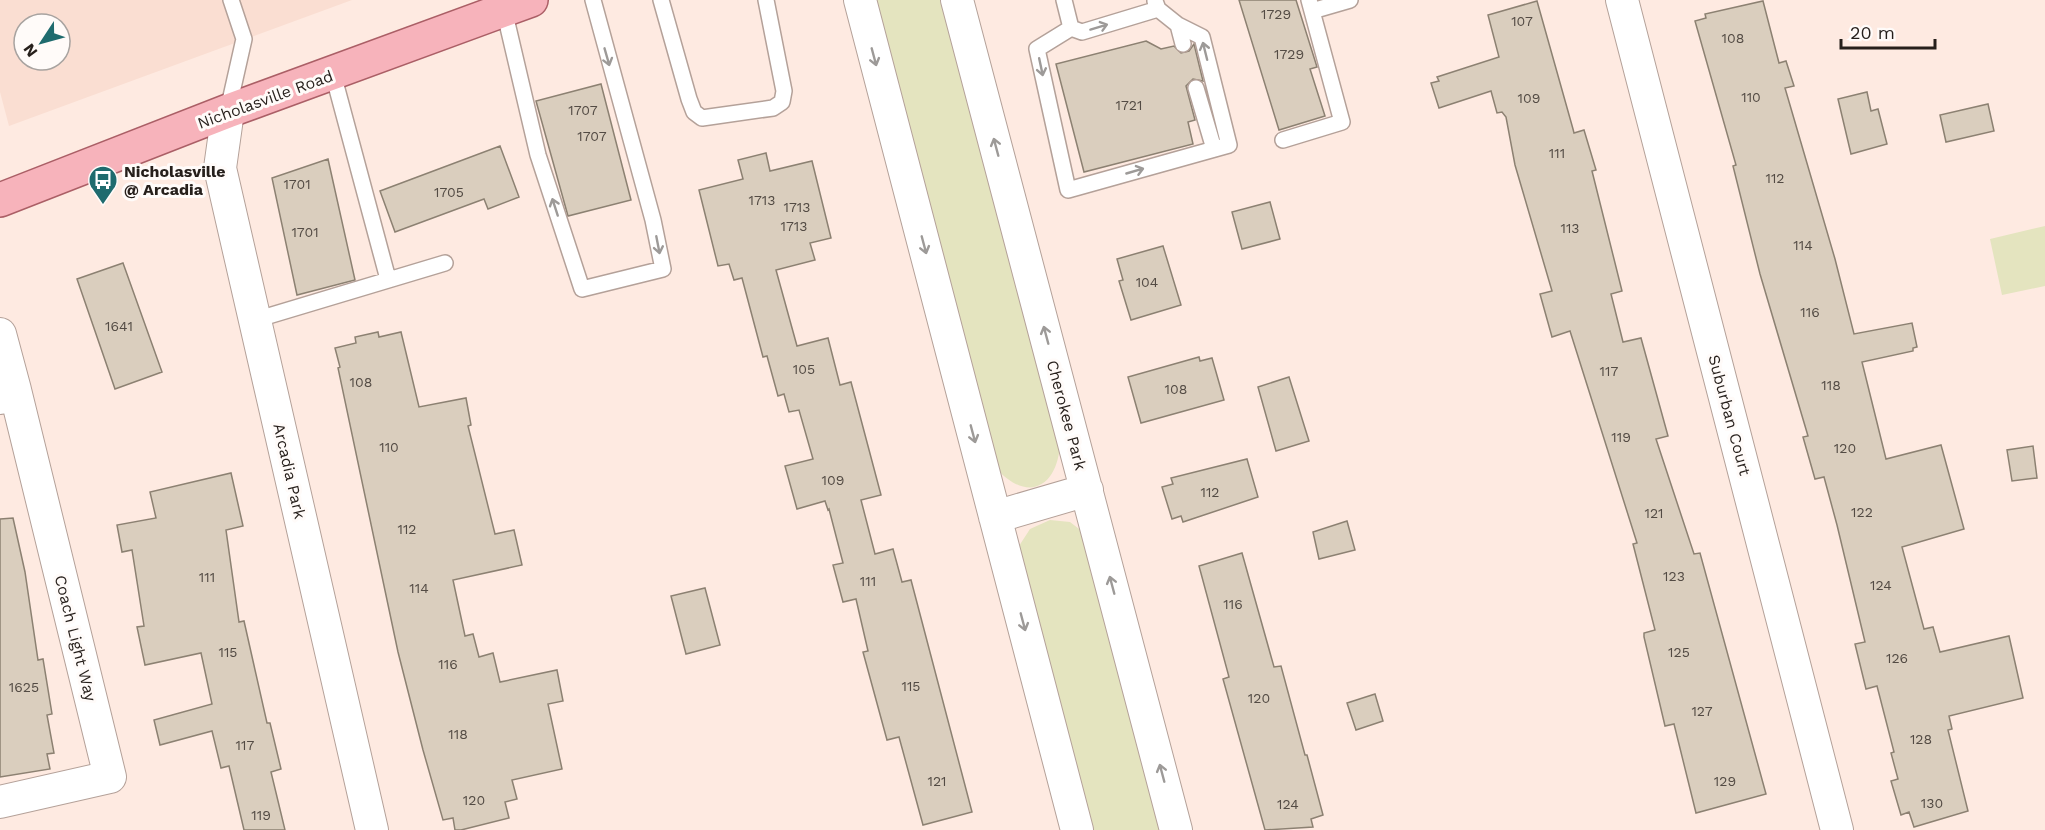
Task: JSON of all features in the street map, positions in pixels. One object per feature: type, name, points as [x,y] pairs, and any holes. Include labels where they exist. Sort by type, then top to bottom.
[{"type":"main road","name":"Nicholasville Road","points":[[0,200],[228,111],[517,5]]},
{"type":"street","points":[[860,0],[1077,830]]},
{"type":"street","name":"Cherokee Park","points":[[957,0],[1176,830]]},
{"type":"street","name":"Suburban Court","points":[[1622,0],[1838,830]]},
{"type":"street","name":"Arcadia Park","points":[[228,111],[220,168],[372,830]]},
{"type":"street","name":"Coach Light Way","points":[[0,334],[7,394],[110,777],[0,802]]},
{"type":"street","points":[[995,517],[1087,490]]},
{"type":"lane","points":[[228,111],[244,39],[231,0]]},
{"type":"lane","points":[[517,5],[538,155],[582,289],[663,269],[653,220],[593,0]]},
{"type":"lane","points":[[661,0],[689,99],[694,112],[702,118],[773,108],[782,102],[784,91],[766,0]]},
{"type":"lane","points":[[1064,0],[1071,28]]},
{"type":"lane","points":[[1283,140],[1342,122],[1311,5],[1350,0]]},
{"type":"lane","points":[[1157,4],[1178,25],[1202,37],[1229,145],[1068,190],[1037,50],[1071,28],[1083,32],[1157,4]]},
{"type":"lane","points":[[1178,25],[1182,44]]},
{"type":"lane","points":[[333,74],[388,279]]},
{"type":"lane","points":[[1196,88],[1214,149]]},
{"type":"lane","points":[[255,320],[445,263]]},
{"type":"shaded area","points":[[0,0],[352,0],[9,126],[0,92]]},
{"type":"green space","points":[[872,0],[940,0],[1060,435],[1056,466],[1050,477],[1042,484],[1032,487],[1021,486],[1008,479],[995,467]]},
{"type":"green space","points":[[2045,226],[2045,286],[2002,295],[1990,239]]},
{"type":"green space","points":[[1050,520],[1070,522],[1083,532],[1160,830],[1090,830],[1019,546],[1030,529]]},
{"type":"building","points":[[1239,0],[1296,0],[1317,67],[1310,69],[1325,116],[1279,130]]},
{"type":"building","points":[[1537,1],[1574,133],[1584,130],[1596,170],[1592,171],[1622,291],[1611,294],[1623,342],[1641,338],[1668,436],[1656,439],[1694,554],[1700,553],[1766,794],[1696,813],[1674,724],[1665,726],[1644,637],[1644,633],[1655,630],[1633,544],[1637,543],[1570,331],[1552,337],[1540,294],[1552,291],[1515,165],[1506,117],[1502,112],[1497,113],[1491,91],[1439,108],[1431,83],[1439,81],[1437,77],[1499,57],[1488,15]]},
{"type":"building","points":[[1763,1],[1779,63],[1786,61],[1794,86],[1785,88],[1835,259],[1854,334],[1912,323],[1917,347],[1913,348],[1913,351],[1862,362],[1886,459],[1941,445],[1964,529],[1902,547],[1924,629],[1933,627],[1940,652],[2009,636],[2023,698],[1949,716],[1952,729],[1948,730],[1968,811],[1914,827],[1909,812],[1901,815],[1891,781],[1898,779],[1891,753],[1894,752],[1877,686],[1866,689],[1855,644],[1865,642],[1837,525],[1824,477],[1815,479],[1803,437],[1808,436],[1760,274],[1733,166],[1736,165],[1695,21],[1706,18],[1705,14]]},
{"type":"building","points":[[1146,41],[1161,49],[1174,46],[1181,53],[1189,51],[1194,44],[1203,81],[1193,79],[1186,86],[1195,120],[1188,122],[1193,144],[1084,172],[1056,64]]},
{"type":"building","points":[[601,84],[631,200],[568,216],[536,101]]},
{"type":"building","points":[[1867,92],[1871,111],[1878,109],[1887,144],[1851,154],[1838,99]]},
{"type":"building","points":[[1988,104],[1994,131],[1946,142],[1940,115]]},
{"type":"building","points":[[500,146],[519,197],[488,209],[484,199],[395,232],[380,191]]},
{"type":"building","points":[[766,153],[770,171],[812,161],[831,238],[810,243],[815,260],[776,270],[797,346],[828,338],[840,385],[851,382],[881,495],[861,500],[875,554],[893,549],[902,582],[911,580],[972,812],[923,825],[899,737],[887,740],[863,652],[868,651],[856,599],[843,602],[833,565],[843,563],[829,509],[825,501],[797,509],[785,466],[813,459],[799,410],[789,412],[784,394],[778,396],[767,356],[763,357],[742,278],[734,280],[729,264],[718,266],[699,190],[743,179],[738,160]]},
{"type":"building","points":[[328,159],[355,280],[297,295],[272,178]]},
{"type":"building","points":[[1270,202],[1280,239],[1242,249],[1232,212]]},
{"type":"building","points":[[1163,246],[1181,305],[1131,320],[1119,281],[1123,280],[1117,259]]},
{"type":"building","points":[[123,263],[162,372],[115,389],[77,279]]},
{"type":"building","points":[[378,332],[379,337],[401,332],[419,407],[466,398],[471,425],[468,426],[495,534],[514,530],[522,565],[453,580],[465,636],[473,634],[479,657],[493,653],[500,682],[557,670],[563,701],[548,704],[562,769],[512,780],[517,799],[505,802],[509,818],[461,830],[455,830],[453,818],[443,820],[423,750],[398,652],[338,368],[340,367],[335,348],[356,343],[355,337]]},
{"type":"building","points":[[1199,357],[1200,361],[1212,358],[1224,400],[1141,423],[1128,377]]},
{"type":"building","points":[[1289,377],[1309,441],[1276,451],[1258,387]]},
{"type":"building","points":[[2033,446],[2037,478],[2012,481],[2007,450]]},
{"type":"building","points":[[1247,459],[1258,497],[1183,522],[1181,516],[1172,519],[1162,487],[1173,484],[1171,478]]},
{"type":"building","points":[[231,473],[243,526],[226,530],[239,622],[244,621],[267,723],[270,723],[281,769],[271,772],[285,830],[244,830],[229,766],[221,768],[212,731],[160,745],[154,720],[212,704],[201,653],[145,665],[137,627],[144,626],[132,550],[122,552],[117,525],[156,518],[150,492]]},
{"type":"building","points":[[13,518],[25,572],[38,660],[43,659],[52,714],[47,715],[54,753],[47,754],[50,769],[0,777],[0,519]]},
{"type":"building","points":[[1347,521],[1355,550],[1319,559],[1313,532]]},
{"type":"building","points":[[1242,553],[1274,667],[1281,666],[1323,815],[1311,819],[1313,827],[1265,830],[1223,679],[1229,677],[1199,566]]},
{"type":"building","points":[[705,588],[720,645],[686,654],[671,596]]},
{"type":"building","points":[[1375,694],[1383,721],[1356,730],[1347,703]]},
{"type":"place","name":"Nicholasville @ Arcadia","points":[[103,206]]}]
